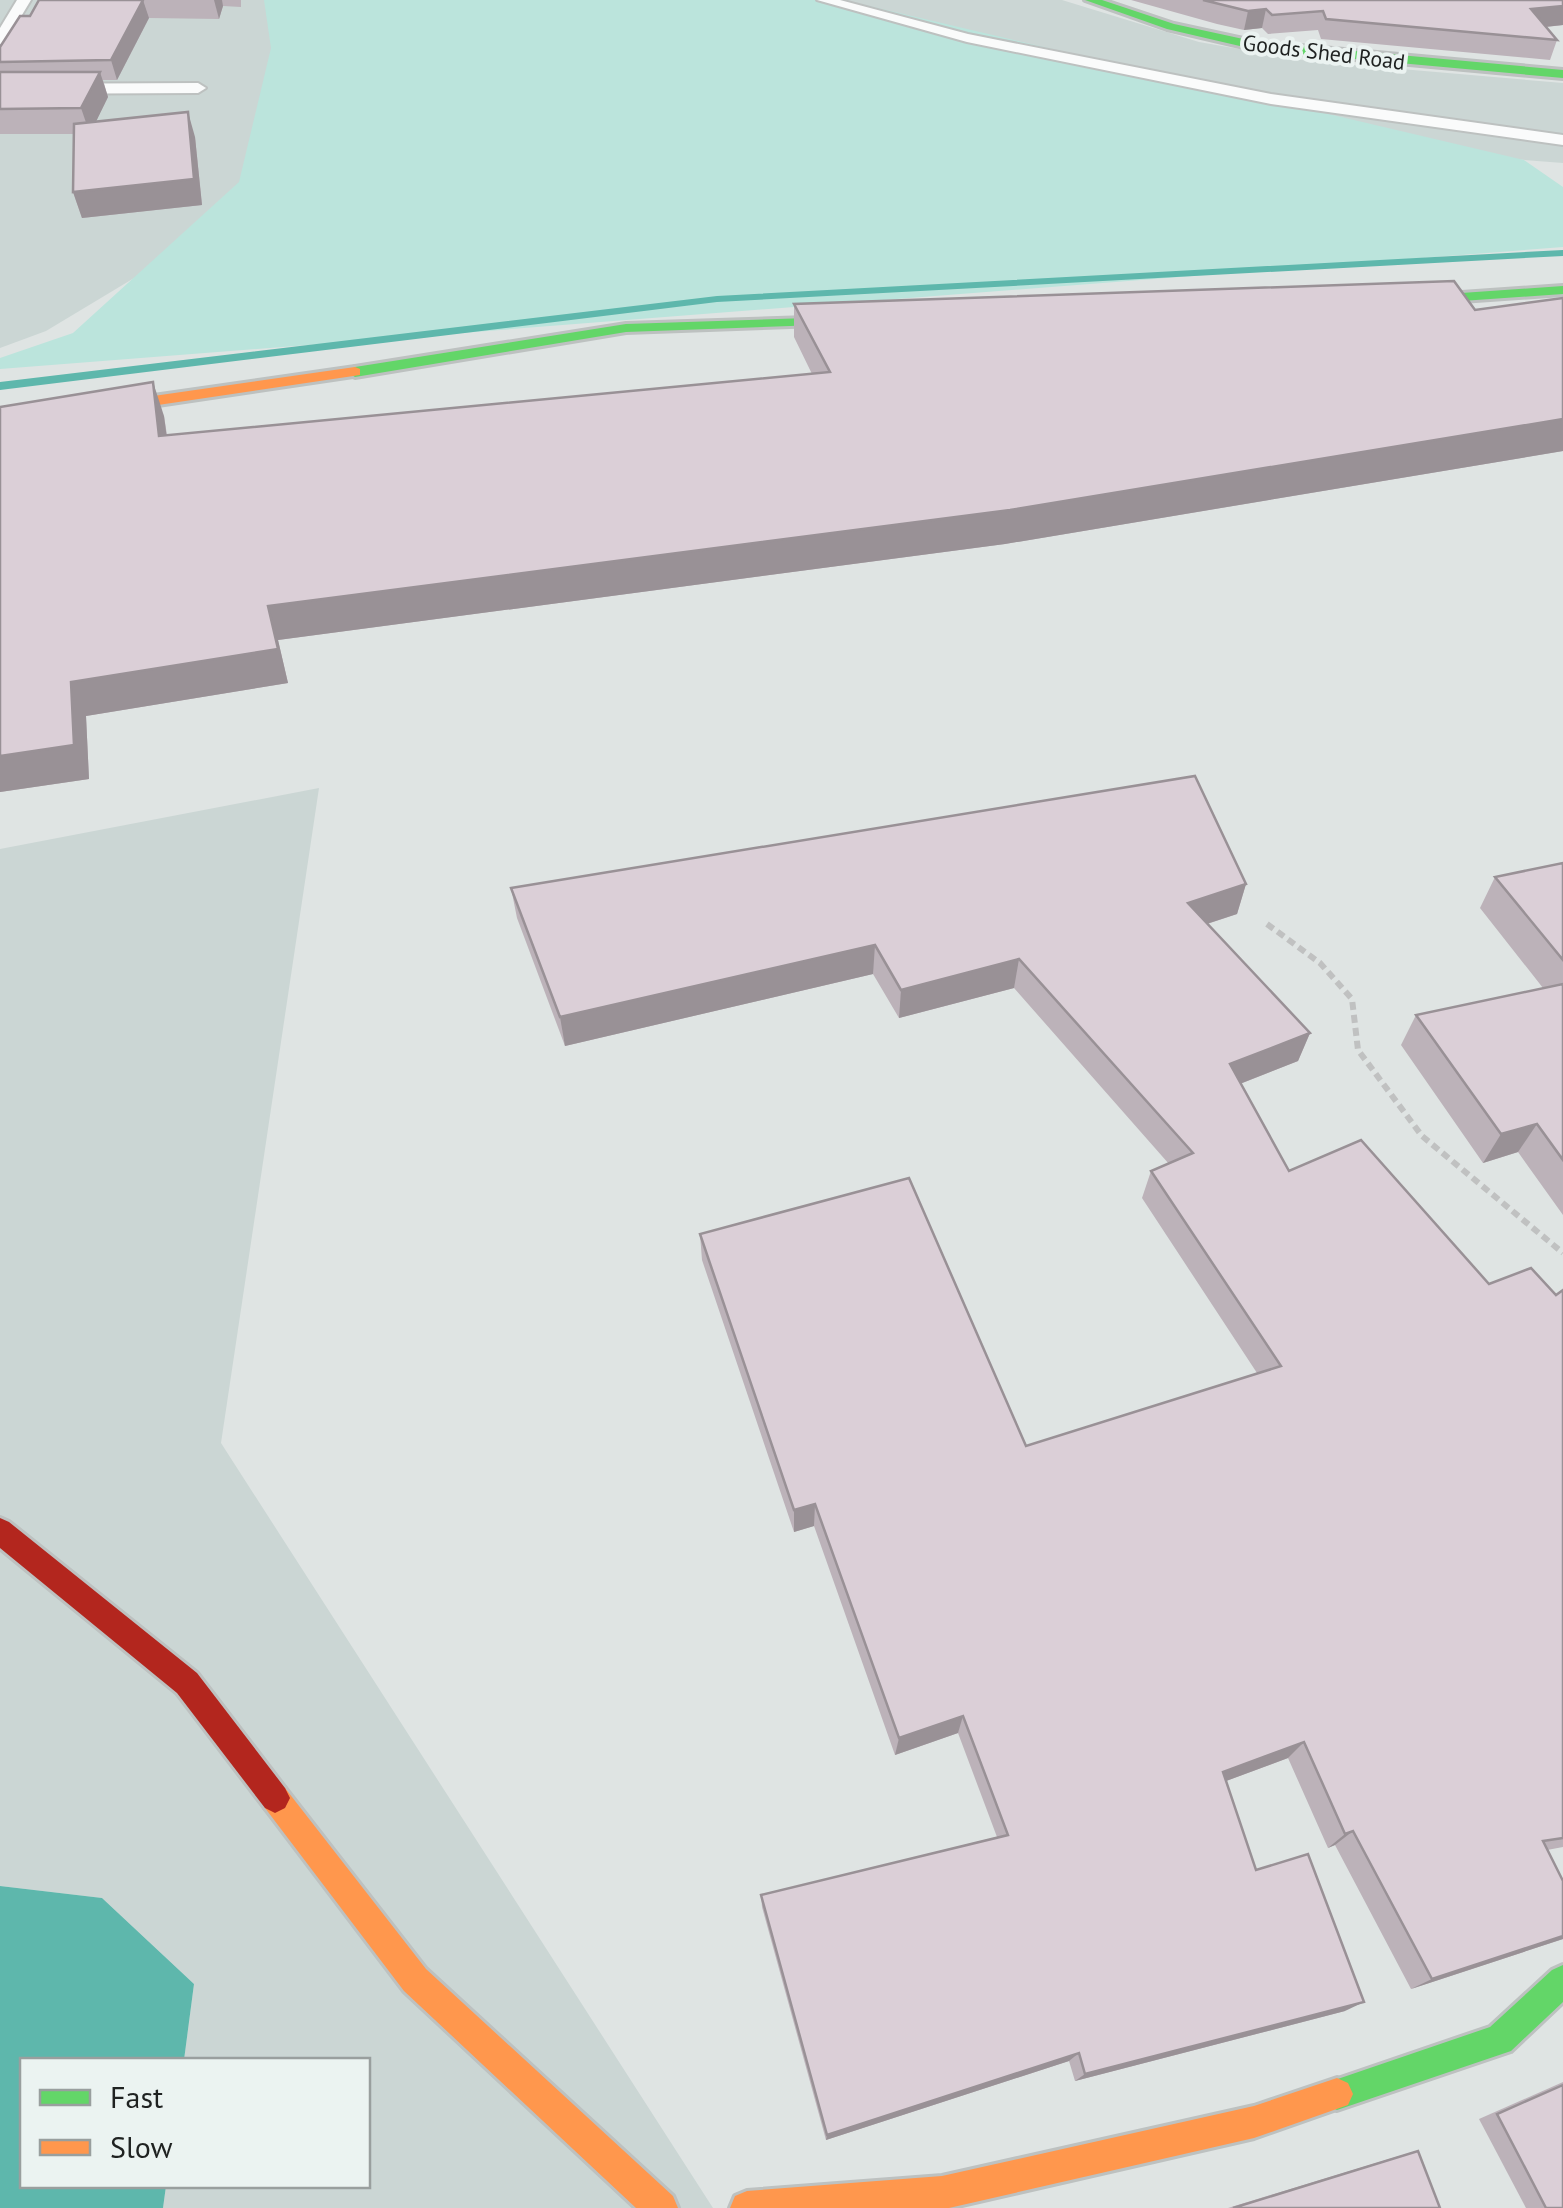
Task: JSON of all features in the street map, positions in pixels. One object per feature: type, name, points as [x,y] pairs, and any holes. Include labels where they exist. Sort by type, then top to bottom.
[{"type":"street","name":"Goods Shed Road","points":[[1091,0],[1172,27],[1257,46],[1563,74]]},
{"type":"street","points":[[1372,303],[1563,290]]},
{"type":"street","points":[[0,428],[78,412],[258,388],[626,328],[883,320]]},
{"type":"street","points":[[0,1531],[187,1683],[415,1980],[661,2208]]},
{"type":"street","points":[[747,2208],[942,2193],[1254,2122],[1500,2040],[1563,1981]]},
{"type":"lane","points":[[0,40],[24,0]]},
{"type":"lane","points":[[824,0],[966,38],[1270,99],[1563,140]]},
{"type":"lane","points":[[0,89],[198,88]]},
{"type":"path","points":[[1267,924],[1320,963],[1352,999],[1358,1050],[1422,1136],[1563,1253]]},
{"type":"shaded area","points":[[0,0],[283,0],[293,146],[219,227],[46,331],[0,348]]},
{"type":"shaded area","points":[[290,0],[1062,0],[1199,42],[1308,61],[1563,83],[1563,163],[1345,146]]},
{"type":"shaded area","points":[[319,788],[221,1443],[713,2208],[163,2208],[166,2188],[370,2188],[370,2058],[184,2058],[194,1984],[102,1898],[0,1886],[0,849]]},
{"type":"green space","points":[[264,0],[844,0],[1524,160],[1563,187],[1563,247],[0,369],[0,358],[73,333],[239,182],[271,48]]},
{"type":"water","points":[[0,1886],[102,1898],[194,1984],[184,2058],[20,2058],[20,2188],[166,2188],[163,2208],[0,2208]]},
{"type":"building","points":[[39,0],[143,0],[111,60],[0,62],[0,47],[20,16],[30,16]]},
{"type":"building","points":[[1203,0],[1563,0],[1563,6],[1531,9],[1557,40],[1326,19],[1323,11],[1272,15],[1266,9],[1248,11]]},
{"type":"building","points":[[0,72],[100,72],[81,108],[0,109]]},
{"type":"building","points":[[188,112],[194,179],[73,192],[74,124]]},
{"type":"building","points":[[1454,281],[1475,310],[1563,298],[1563,419],[1010,510],[268,606],[278,649],[71,682],[74,745],[0,756],[0,407],[153,382],[159,436],[830,372],[794,304]]},
{"type":"building","points":[[1195,776],[1246,884],[1188,903],[1310,1033],[1230,1064],[1289,1171],[1361,1140],[1489,1284],[1531,1268],[1556,1295],[1563,1290],[1563,1838],[1543,1841],[1563,1881],[1563,1936],[1432,1979],[1353,1831],[1345,1834],[1304,1742],[1223,1772],[1256,1870],[1308,1854],[1364,2002],[1085,2074],[1079,2053],[827,2135],[761,1895],[1008,1835],[963,1716],[899,1738],[815,1504],[794,1510],[700,1234],[909,1178],[1026,1446],[1281,1366],[1151,1171],[1193,1153],[1019,959],[901,990],[875,945],[560,1017],[511,888]]},
{"type":"building","points":[[1563,863],[1563,960],[1495,877]]},
{"type":"building","points":[[1563,984],[1563,1160],[1537,1124],[1501,1134],[1416,1015]]},
{"type":"building","points":[[1563,2085],[1563,2208],[1546,2208],[1497,2114]]},
{"type":"building","points":[[1418,2151],[1440,2208],[1233,2208]]},
{"type":"waterway","points":[[0,386],[717,299],[1563,253]]},
{"type":"traffic: fast","points":[[1091,0],[1171,27],[1257,46],[1563,74]]},
{"type":"traffic: fast","points":[[1390,302],[1563,290]]},
{"type":"traffic: fast","points":[[355,372],[626,328],[869,320]]},
{"type":"traffic: fast","points":[[1337,2094],[1500,2040],[1563,1981]]},
{"type":"traffic: slow","points":[[0,428],[77,412],[355,372]]},
{"type":"traffic: slow","points":[[275,1798],[415,1980],[661,2208]]},
{"type":"traffic: slow","points":[[747,2208],[942,2193],[1254,2122],[1337,2094]]},
{"type":"traffic: jam","points":[[0,1531],[187,1683],[275,1798]]}]
